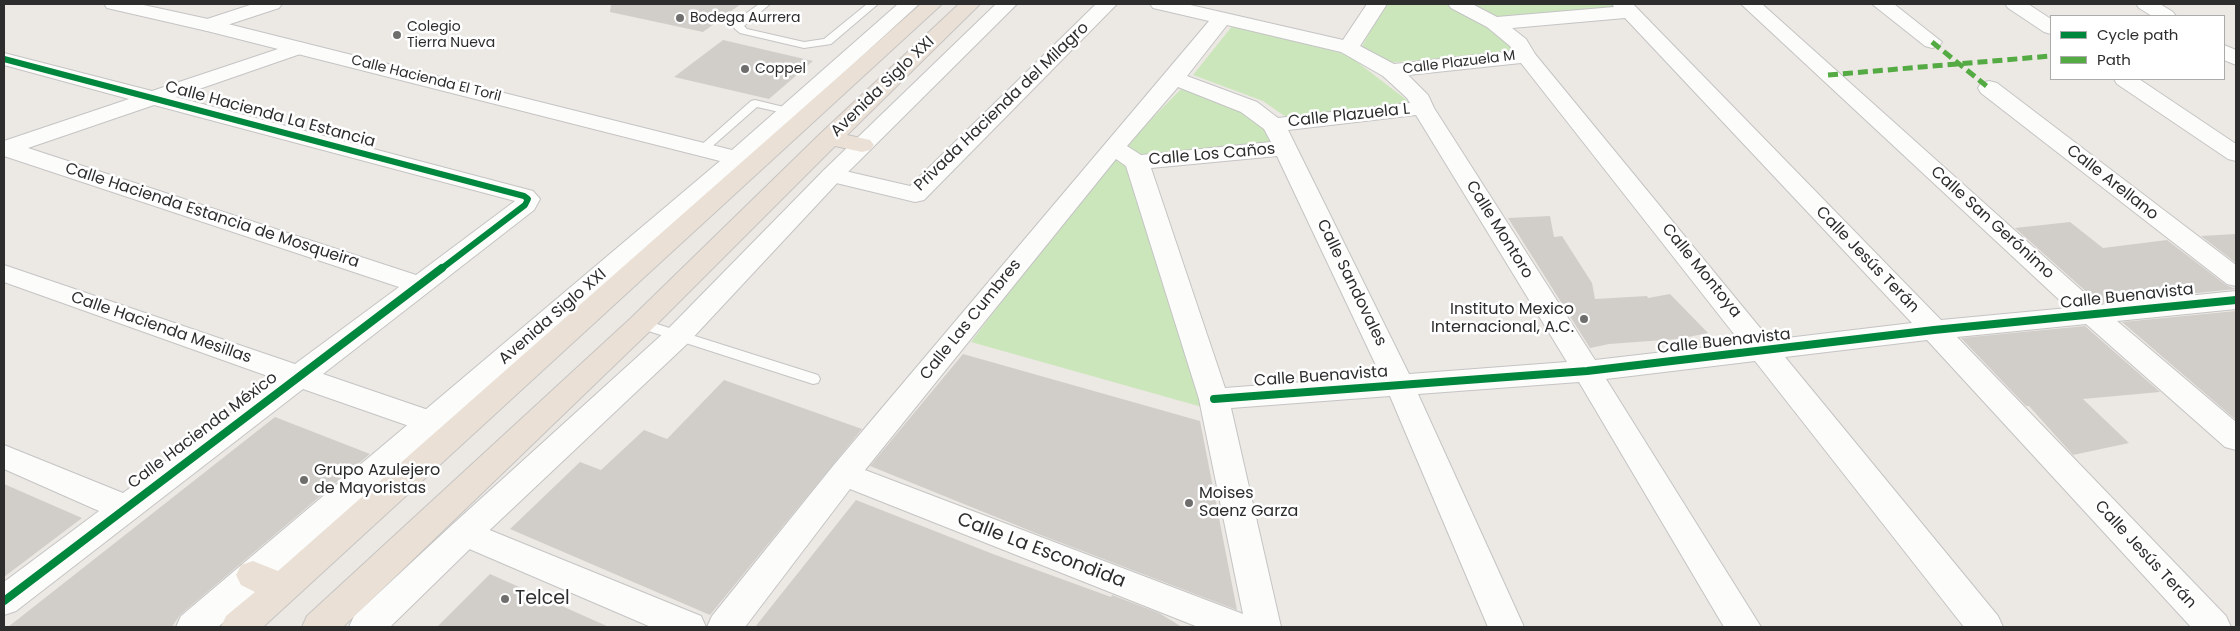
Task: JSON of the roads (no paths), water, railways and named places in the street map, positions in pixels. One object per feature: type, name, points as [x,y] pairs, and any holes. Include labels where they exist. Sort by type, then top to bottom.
[{"type":"highway","name":"Avenida Siglo XXI","points":[[239,627],[267,582],[932,4]]},
{"type":"highway","name":"Avenida Siglo XXI","points":[[320,627],[640,324],[970,4]]},
{"type":"highway","points":[[830,138],[862,145]]},
{"type":"street","name":"Calle Hacienda El Toril","points":[[114,4],[208,25],[703,148],[736,158]]},
{"type":"street","points":[[208,25],[272,4]]},
{"type":"street","name":"Avenida Siglo XXI","points":[[194,627],[267,582],[432,423],[736,158],[909,4]]},
{"type":"street","name":"Avenida Siglo XXI","points":[[367,627],[464,533],[677,337],[832,175],[1007,4]]},
{"type":"street","name":"Privada Hacienda del Milagro","points":[[832,175],[915,195],[1107,4]]},
{"type":"street","name":"Calle Montoro","points":[[1160,4],[1348,48],[1391,71],[1417,95],[1423,108],[1587,371],[1743,627]]},
{"type":"street","points":[[1348,48],[1377,4]]},
{"type":"street","name":"Calle Montoya","points":[[1458,4],[1494,23],[1519,43],[1526,56],[1985,627]]},
{"type":"street","name":"Calle San Gerónimo","points":[[1751,4],[2093,315],[2236,439]]},
{"type":"street","points":[[1882,4],[1932,42]]},
{"type":"street","points":[[2015,4],[2050,27]]},
{"type":"street","points":[[2146,4],[2164,15]]},
{"type":"street","points":[[1494,23],[1625,8]]},
{"type":"street","name":"Calle Jesús Terán","points":[[1625,8],[1934,330],[2213,627]]},
{"type":"street","name":"Calle Las Cumbres","points":[[725,627],[844,474],[1125,155],[1174,78],[1223,18]]},
{"type":"street","points":[[4,148],[299,48]]},
{"type":"street","points":[[2225,52],[2236,59]]},
{"type":"street","name":"Calle Plazuela M","points":[[1391,71],[1526,56]]},
{"type":"street","name":"Calle Hacienda La Estancia","points":[[4,59],[524,196],[528,199]]},
{"type":"street","name":"Calle Sandovales","points":[[1174,78],[1250,107],[1280,136],[1400,386],[1506,627]]},
{"type":"street","points":[[2126,80],[2236,154]]},
{"type":"street","name":"Calle Arellano","points":[[1989,88],[2236,278]]},
{"type":"street","name":"Calle Plazuela L","points":[[1280,136],[1423,108]]},
{"type":"street","name":"Calle Los Caños","points":[[1125,155],[1280,136]]},
{"type":"street","name":"Calle Hacienda Estancia de Mosqueira","points":[[4,148],[420,285]]},
{"type":"street","points":[[1125,155],[1214,399],[1263,627]]},
{"type":"street","name":"Calle Hacienda México","points":[[4,601],[525,205],[528,199]]},
{"type":"street","name":"Calle Hacienda Mesillas","points":[[4,273],[432,423]]},
{"type":"street","name":"Calle Buenavista","points":[[1214,399],[1587,371],[1934,330],[2236,300]]},
{"type":"street","points":[[4,456],[124,508]]},
{"type":"street","name":"Calle La Escondida","points":[[844,474],[1237,627]]},
{"type":"street","points":[[464,533],[688,627]]},
{"type":"lane","points":[[765,4],[741,22],[739,27],[744,31],[804,45],[827,42],[873,4]]},
{"type":"lane","points":[[703,148],[755,103],[788,111]]},
{"type":"lane","points":[[640,324],[813,379]]},
{"type":"place","name":"Bodega Aurrera","points":[[680,18]]},
{"type":"place","name":"Colegio Tierra Nueva","points":[[397,35]]},
{"type":"place","name":"Coppel","points":[[745,69]]},
{"type":"place","name":"Instituto Mexico Internacional, A.C.","points":[[1584,319]]},
{"type":"place","name":"Grupo Azulejero de Mayoristas","points":[[304,480]]},
{"type":"place","name":"Moises Saenz Garza","points":[[1189,503]]},
{"type":"place","name":"Telcel","points":[[505,599]]}]
